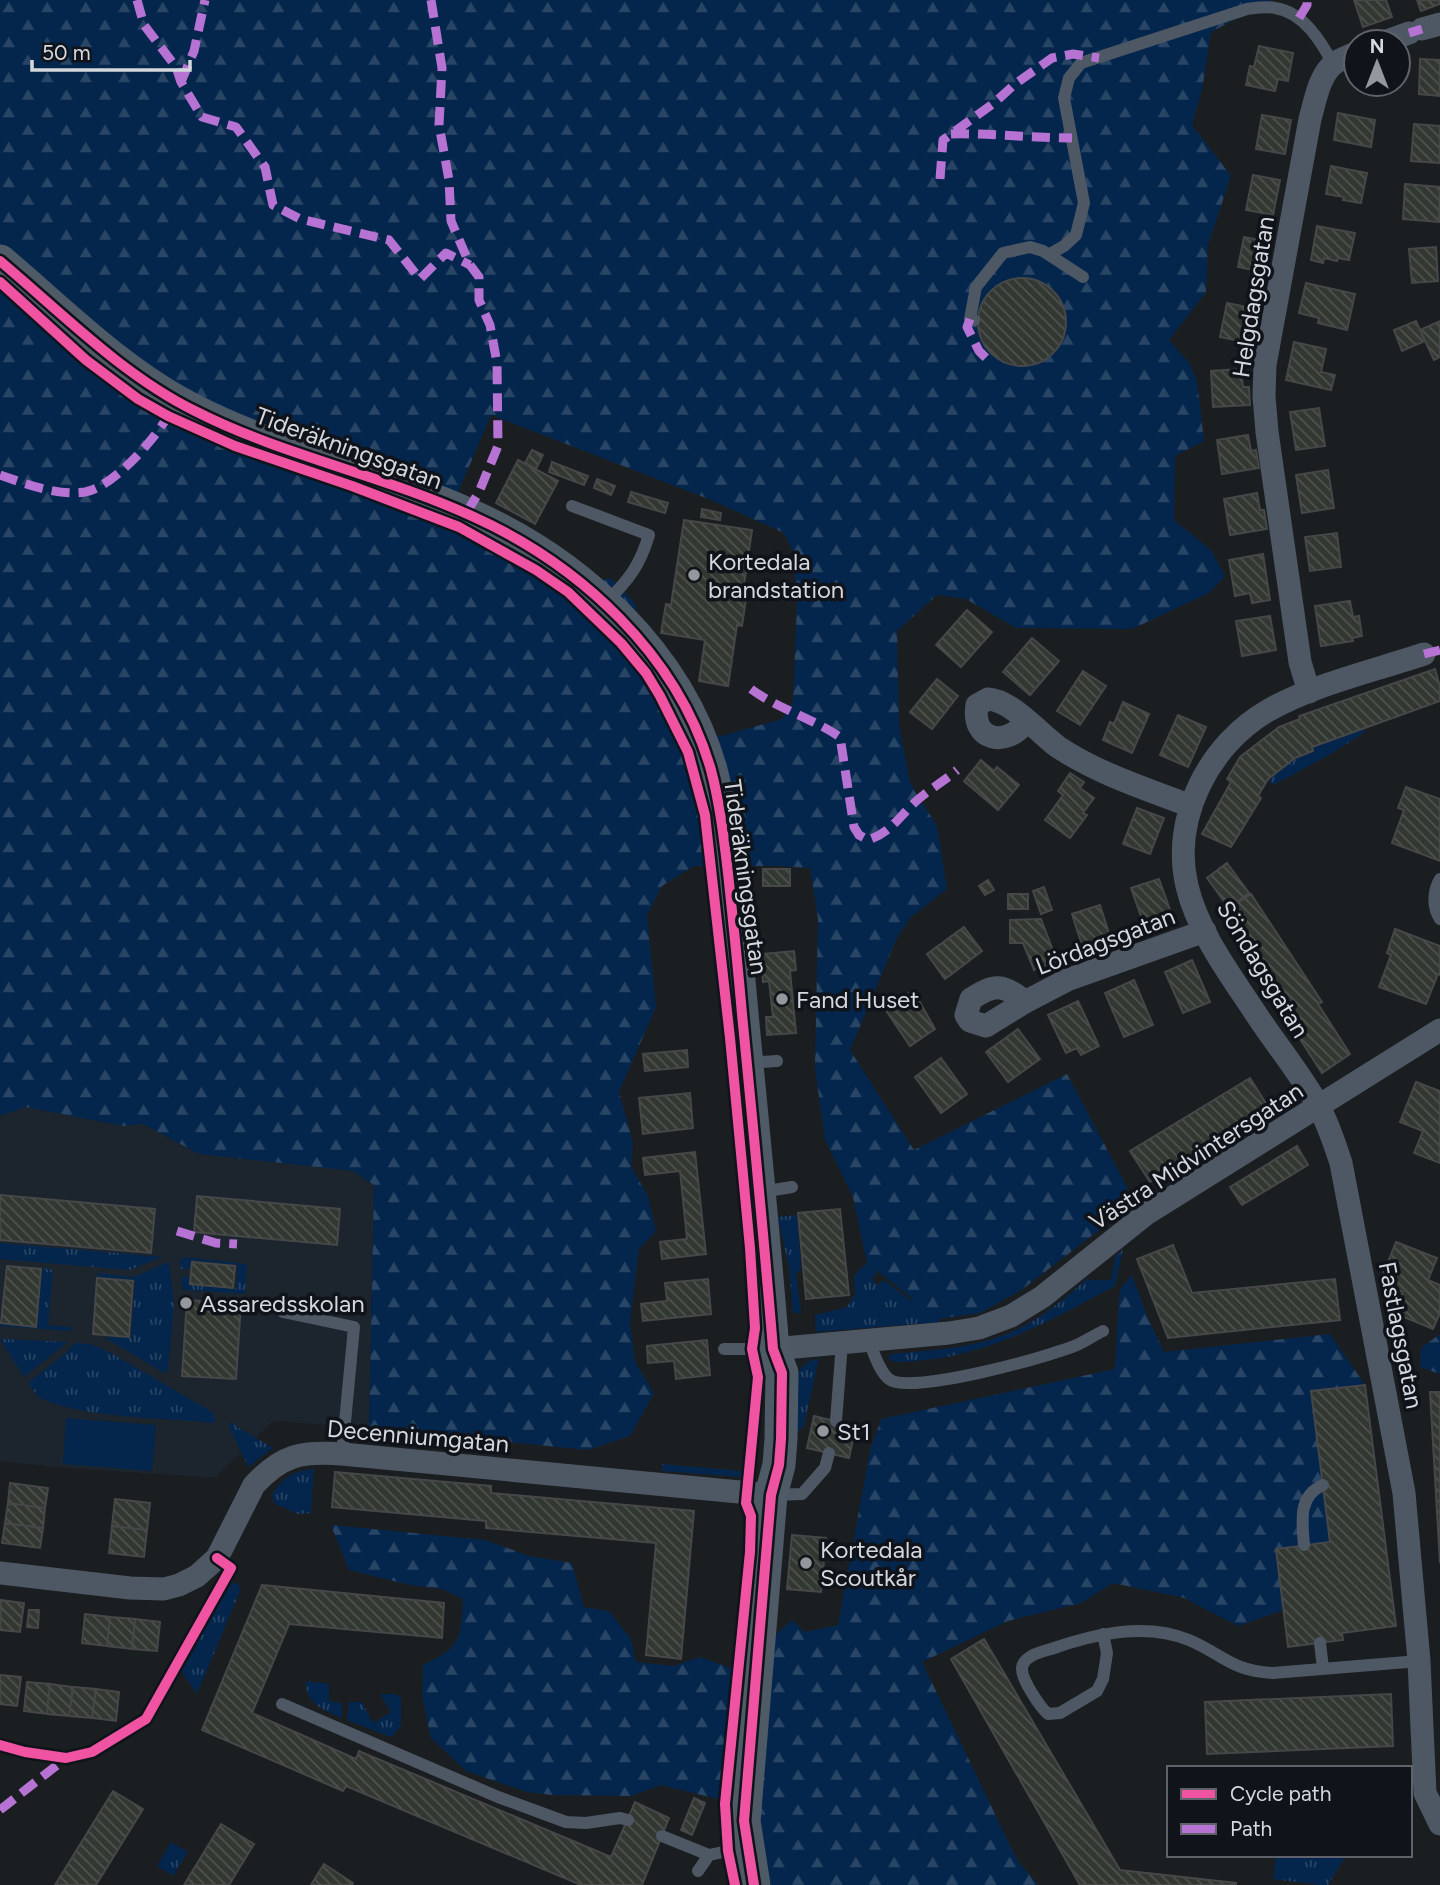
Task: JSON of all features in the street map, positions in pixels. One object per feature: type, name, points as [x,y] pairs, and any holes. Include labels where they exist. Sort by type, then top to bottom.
[{"type":"street","points":[[1333,64],[1342,60]]},
{"type":"street","name":"Helgdagsgatan","points":[[1309,692],[1300,662],[1264,396],[1265,366],[1310,119],[1322,81],[1333,64]]},
{"type":"street","name":"Tideräkningsgatan","points":[[0,261],[94,342],[172,399],[258,439],[356,472],[476,518],[557,564],[604,604],[651,653],[676,689],[701,741],[711,771],[723,831],[762,1062],[760,1192],[773,1349],[782,1373],[779,1465],[771,1495],[745,1785],[744,1821],[754,1885]]},
{"type":"street","name":"Söndagsgatan","points":[[1319,1107],[1258,1017],[1205,931],[1194,907],[1185,869],[1185,833],[1191,806],[1214,759],[1230,740],[1267,711],[1309,692],[1424,654]]},
{"type":"street","points":[[1026,722],[1057,746],[1087,764],[1191,806]]},
{"type":"street","name":"Lördagsgatan","points":[[1025,1002],[1067,980],[1205,931]]},
{"type":"street","name":"Västra Midvintersgatan","points":[[773,1349],[978,1328],[1011,1316],[1042,1297],[1146,1214],[1440,1030]]},
{"type":"street","name":"Fastlagsgatan","points":[[1319,1107],[1330,1129],[1341,1163],[1404,1493],[1419,1661],[1425,1793],[1440,1824]]},
{"type":"street","name":"Decenniumgatan","points":[[0,1573],[130,1588],[179,1585],[198,1576],[217,1558],[254,1485],[271,1468],[295,1455],[342,1454],[771,1495]]},
{"type":"lane","points":[[1050,254],[1064,246],[1076,234],[1084,203],[1064,98],[1069,78],[1080,63],[1247,9],[1276,8],[1299,18],[1323,44],[1333,64]]},
{"type":"lane","points":[[974,320],[970,318],[975,287],[1003,253],[1030,247],[1050,254],[1083,277]]},
{"type":"lane","points":[[572,506],[649,535],[642,559],[627,582],[604,604]]},
{"type":"lane","points":[[1440,879],[1436,887],[1435,908],[1440,919]]},
{"type":"lane","points":[[760,1192],[792,1187]]},
{"type":"lane","points":[[283,1312],[354,1327],[342,1454]]},
{"type":"lane","points":[[869,1341],[890,1381],[904,1385],[926,1383],[1009,1365],[1078,1345],[1103,1331]]},
{"type":"lane","points":[[836,1421],[842,1343]]},
{"type":"lane","points":[[724,1349],[773,1349]]},
{"type":"lane","points":[[771,1495],[802,1494],[825,1468],[829,1453]]},
{"type":"lane","points":[[1304,1545],[1302,1527],[1306,1498],[1311,1490],[1323,1485]]},
{"type":"lane","points":[[1103,1634],[1107,1653],[1106,1667],[1097,1691],[1060,1713],[1048,1714],[1021,1672],[1023,1662],[1049,1649],[1103,1634],[1133,1631],[1163,1633],[1188,1640],[1237,1667],[1254,1672],[1419,1661]]},
{"type":"lane","points":[[1320,1643],[1323,1668]]},
{"type":"lane","points":[[282,1704],[498,1797],[566,1822],[586,1824],[620,1818],[628,1820]]},
{"type":"lane","points":[[662,1836],[709,1855],[747,1850]]},
{"type":"lane","points":[[698,1871],[709,1855]]},
{"type":"shaded area","name":"Assaredsskolan","points":[[26,1107],[123,1126],[143,1124],[199,1154],[353,1171],[374,1185],[369,1428],[273,1421],[215,1478],[0,1461],[0,1116]]},
{"type":"green space","points":[[0,0],[1272,0],[1211,32],[1202,90],[1192,125],[1231,176],[1208,245],[1206,292],[1169,340],[1190,364],[1197,381],[1204,441],[1175,456],[1174,520],[1211,550],[1225,576],[1209,593],[1132,629],[1016,628],[966,599],[937,595],[897,631],[899,725],[910,783],[937,826],[947,889],[910,918],[897,938],[850,1050],[914,1150],[1067,1074],[1127,1187],[1128,1208],[1020,1291],[980,1313],[938,1319],[867,1263],[853,1197],[825,1140],[815,1068],[818,918],[810,868],[694,866],[662,886],[647,915],[656,1007],[619,1092],[633,1142],[631,1167],[648,1196],[656,1231],[639,1249],[630,1322],[635,1362],[654,1393],[630,1436],[588,1450],[369,1428],[374,1185],[353,1171],[199,1154],[143,1124],[123,1126],[26,1107],[0,1116]],"holes":[[[491,415],[711,500],[784,533],[793,552],[797,603],[793,702],[782,719],[721,736],[708,735],[636,617],[636,604],[611,578],[602,580],[456,497]]]},
{"type":"green space","points":[[1364,729],[1365,732],[1296,773],[1273,785],[1269,780],[1296,758],[1314,752],[1313,747]]},
{"type":"green space","points":[[797,1215],[801,1267],[796,1273],[801,1313],[793,1313],[789,1268],[778,1217]]},
{"type":"green space","points":[[0,1243],[163,1257],[129,1270],[0,1259]]},
{"type":"green space","points":[[1123,1249],[1115,1286],[1043,1324],[993,1344],[941,1358],[904,1362],[888,1359],[891,1354],[976,1343],[1024,1326],[1066,1297],[1089,1277],[1088,1280],[1111,1280],[1115,1257]]},
{"type":"green space","points":[[186,1257],[247,1264],[245,1294],[183,1290],[181,1278],[189,1276],[189,1285],[236,1289],[238,1265],[191,1260],[190,1269],[181,1269],[179,1261]]},
{"type":"green space","points":[[169,1262],[174,1305],[168,1370],[164,1373],[104,1337],[131,1338],[135,1280],[97,1277],[98,1273],[133,1277]]},
{"type":"green space","points":[[867,1263],[878,1272],[872,1279],[878,1285],[884,1280],[909,1299],[938,1304],[940,1322],[816,1332],[815,1315],[847,1307],[855,1295],[854,1275]]},
{"type":"green space","points":[[42,1268],[53,1270],[48,1325],[71,1327],[71,1331],[0,1324],[37,1327]]},
{"type":"green space","points":[[1132,1275],[1164,1352],[1330,1334],[1365,1385],[1311,1392],[1330,1542],[1276,1549],[1284,1610],[1238,1626],[1184,1598],[1113,1583],[1081,1603],[1008,1621],[922,1662],[1017,1860],[1038,1885],[771,1885],[761,1848],[757,1803],[718,1799],[661,1785],[631,1796],[527,1792],[466,1771],[431,1738],[422,1696],[423,1665],[445,1653],[456,1641],[461,1624],[463,1599],[442,1589],[410,1585],[349,1570],[331,1525],[485,1540],[529,1556],[572,1563],[584,1607],[609,1611],[631,1639],[636,1662],[673,1666],[700,1657],[765,1680],[774,1636],[792,1620],[805,1632],[838,1625],[870,1451],[881,1419],[1115,1369],[1119,1298],[1121,1288]]},
{"type":"green space","points":[[1440,1334],[1440,1374],[1420,1367],[1421,1348]]},
{"type":"green space","points":[[0,1339],[5,1339],[68,1342],[24,1377]]},
{"type":"green space","points":[[74,1343],[91,1344],[111,1353],[212,1412],[216,1420],[214,1423],[102,1414],[42,1399],[28,1383]]},
{"type":"green space","points":[[819,1359],[803,1428],[793,1434],[797,1374],[806,1364]]},
{"type":"green space","points":[[66,1418],[156,1425],[152,1471],[63,1464]]},
{"type":"green space","points":[[229,1422],[273,1448],[248,1467]]},
{"type":"green space","points":[[662,1464],[743,1471],[741,1477],[662,1471]]},
{"type":"green space","points":[[314,1469],[311,1513],[297,1514],[274,1503],[272,1495],[284,1480],[295,1473]]},
{"type":"green space","points":[[232,1582],[239,1585],[240,1591],[197,1694],[180,1669]]},
{"type":"green space","points":[[306,1681],[329,1684],[329,1701],[342,1703],[342,1718],[312,1701]]},
{"type":"green space","points":[[380,1694],[395,1694],[401,1697],[401,1725],[393,1736],[347,1720],[349,1702],[362,1702],[373,1723],[391,1712]]},
{"type":"green space","points":[[171,1842],[188,1852],[173,1876],[157,1866]]},
{"type":"green space","points":[[1276,1857],[1345,1857],[1328,1885],[1273,1879]]},
{"type":"building","points":[[1354,0],[1386,0],[1392,17],[1363,27]]},
{"type":"building","points":[[1417,0],[1440,0],[1440,4],[1421,11]]},
{"type":"building","points":[[1259,46],[1293,53],[1288,81],[1278,79],[1275,91],[1246,85],[1250,66],[1254,67]]},
{"type":"building","points":[[1420,59],[1440,60],[1440,96],[1419,94]]},
{"type":"building","points":[[1338,113],[1375,120],[1371,147],[1334,140]]},
{"type":"building","points":[[1262,115],[1291,120],[1285,154],[1256,149]]},
{"type":"building","points":[[1414,124],[1440,126],[1440,163],[1411,161]]},
{"type":"building","points":[[1331,166],[1367,173],[1361,203],[1326,194]]},
{"type":"building","points":[[1253,175],[1280,180],[1273,215],[1246,210]]},
{"type":"building","points":[[1405,184],[1440,187],[1439,222],[1403,219]]},
{"type":"building","points":[[1317,226],[1355,233],[1349,260],[1324,258],[1323,263],[1311,260]]},
{"type":"building","points":[[1244,237],[1269,242],[1263,272],[1238,267]]},
{"type":"building","points":[[1436,247],[1438,281],[1412,283],[1409,249]]},
{"type":"building","points":[[1022,278],[1047,285],[1059,297],[1066,322],[1059,347],[1047,359],[1022,366],[997,359],[985,347],[978,322],[985,297],[997,285]]},
{"type":"building","points":[[1306,283],[1355,294],[1347,330],[1318,323],[1319,318],[1299,313]]},
{"type":"building","points":[[1227,303],[1257,309],[1250,343],[1220,337]]},
{"type":"building","points":[[1416,321],[1425,341],[1402,351],[1394,330]]},
{"type":"building","points":[[1440,321],[1440,357],[1434,360],[1420,330]]},
{"type":"building","points":[[1294,342],[1326,349],[1321,372],[1335,375],[1331,390],[1286,380]]},
{"type":"building","points":[[1241,369],[1243,387],[1249,387],[1250,405],[1213,407],[1211,371]]},
{"type":"building","points":[[1319,408],[1325,446],[1296,450],[1290,412]]},
{"type":"building","points":[[1248,435],[1251,451],[1256,450],[1259,468],[1222,474],[1217,440]]},
{"type":"building","points":[[532,450],[543,455],[536,469],[525,463]]},
{"type":"building","points":[[518,460],[558,481],[535,524],[496,503]]},
{"type":"building","points":[[552,462],[588,476],[584,485],[549,472]]},
{"type":"building","points":[[1328,470],[1334,508],[1302,513],[1296,475]]},
{"type":"building","points":[[597,479],[615,486],[611,495],[594,488]]},
{"type":"building","points":[[631,492],[668,503],[665,513],[628,502]]},
{"type":"building","points":[[1257,493],[1260,510],[1264,510],[1267,529],[1230,535],[1224,499]]},
{"type":"building","points":[[702,509],[721,513],[720,520],[701,517]]},
{"type":"building","points":[[684,520],[752,530],[742,598],[746,599],[742,626],[737,625],[728,686],[699,681],[705,640],[661,633],[666,604],[671,605]]},
{"type":"building","points":[[1337,533],[1341,567],[1310,571],[1305,537]]},
{"type":"building","points":[[1263,554],[1270,600],[1252,603],[1250,593],[1235,596],[1229,560]]},
{"type":"building","points":[[1350,601],[1353,617],[1359,616],[1362,636],[1352,638],[1353,641],[1321,646],[1315,606]]},
{"type":"building","points":[[967,610],[992,632],[961,667],[936,645]]},
{"type":"building","points":[[1270,616],[1276,650],[1242,656],[1236,621]]},
{"type":"building","points":[[1032,638],[1059,661],[1030,695],[1003,672]]},
{"type":"building","points":[[1435,669],[1440,687],[1440,701],[1312,747],[1313,751],[1295,758],[1268,779],[1258,796],[1261,798],[1231,847],[1202,834],[1231,782],[1227,779],[1240,757],[1279,727],[1300,719],[1299,716]]},
{"type":"building","points":[[1083,671],[1106,686],[1080,725],[1057,711]]},
{"type":"building","points":[[937,679],[958,696],[932,729],[910,712]]},
{"type":"building","points":[[1123,702],[1149,714],[1132,753],[1103,740],[1110,722],[1114,724]]},
{"type":"building","points":[[1178,715],[1206,727],[1188,767],[1160,755]]},
{"type":"building","points":[[981,760],[994,771],[997,767],[1019,785],[998,810],[964,781]]},
{"type":"building","points":[[1070,773],[1084,782],[1080,788],[1094,798],[1083,813],[1087,815],[1070,838],[1045,820],[1063,795],[1058,791]]},
{"type":"building","points":[[1406,787],[1440,799],[1440,861],[1392,843],[1404,810],[1398,808]]},
{"type":"building","points":[[1137,808],[1164,818],[1150,854],[1123,844]]},
{"type":"building","points":[[1227,863],[1249,893],[1229,908],[1207,878]]},
{"type":"building","points":[[763,869],[790,869],[790,886],[763,886]]},
{"type":"building","points":[[1159,879],[1174,921],[1146,931],[1131,888]]},
{"type":"building","points":[[988,880],[994,890],[985,895],[979,886]]},
{"type":"building","points":[[1044,887],[1052,910],[1041,914],[1033,891]]},
{"type":"building","points":[[1008,894],[1028,894],[1028,909],[1008,909]]},
{"type":"building","points":[[1251,894],[1322,1002],[1318,1004],[1350,1054],[1322,1073],[1287,1019],[1291,1016],[1223,912]]},
{"type":"building","points":[[1100,905],[1112,943],[1084,952],[1072,914]]},
{"type":"building","points":[[1041,919],[1057,961],[1034,970],[1023,943],[1010,943],[1010,920]]},
{"type":"building","points":[[964,927],[982,951],[945,979],[927,954]]},
{"type":"building","points":[[1395,929],[1440,946],[1440,975],[1438,974],[1426,1004],[1379,987],[1391,955],[1387,953]]},
{"type":"building","name":"Fand Huset","points":[[794,951],[796,970],[790,971],[796,1033],[767,1035],[766,1017],[773,1017],[769,981],[763,982],[761,954]]},
{"type":"building","points":[[1192,960],[1210,1002],[1183,1013],[1165,972]]},
{"type":"building","points":[[1134,980],[1153,1025],[1124,1037],[1105,993]]},
{"type":"building","points":[[913,990],[935,1029],[910,1046],[885,1009]]},
{"type":"building","points":[[1078,1001],[1099,1046],[1081,1055],[1077,1048],[1066,1053],[1048,1015]]},
{"type":"building","points":[[1018,1029],[1040,1059],[1008,1082],[986,1052]]},
{"type":"building","points":[[687,1050],[688,1067],[645,1071],[643,1054]]},
{"type":"building","points":[[941,1058],[967,1094],[941,1113],[915,1077]]},
{"type":"building","points":[[1250,1078],[1270,1110],[1150,1182],[1130,1151]]},
{"type":"building","points":[[1416,1082],[1440,1091],[1440,1163],[1414,1153],[1423,1131],[1400,1122]]},
{"type":"building","points":[[690,1093],[693,1128],[643,1134],[639,1098]]},
{"type":"building","points":[[1297,1146],[1308,1165],[1242,1205],[1230,1187]]},
{"type":"building","points":[[695,1152],[706,1254],[662,1259],[660,1242],[687,1239],[680,1171],[645,1175],[643,1158]]},
{"type":"building","points":[[0,1195],[155,1209],[151,1253],[0,1240]]},
{"type":"building","points":[[197,1196],[340,1209],[337,1245],[194,1232]]},
{"type":"building","points":[[840,1209],[849,1295],[806,1299],[798,1213]]},
{"type":"building","points":[[1396,1242],[1437,1258],[1428,1280],[1440,1285],[1440,1313],[1433,1329],[1394,1313],[1403,1292],[1380,1282]]},
{"type":"building","points":[[1173,1245],[1192,1293],[1335,1279],[1340,1320],[1168,1338],[1137,1259]]},
{"type":"building","points":[[192,1262],[235,1266],[233,1288],[190,1284]]},
{"type":"building","points":[[7,1266],[41,1269],[36,1327],[1,1323]]},
{"type":"building","points":[[97,1278],[133,1281],[129,1337],[93,1334]]},
{"type":"building","points":[[708,1279],[711,1314],[643,1321],[641,1304],[667,1301],[665,1283]]},
{"type":"building","points":[[187,1300],[241,1304],[236,1379],[182,1376]]},
{"type":"building","points":[[707,1340],[710,1375],[676,1379],[674,1361],[648,1363],[647,1346]]},
{"type":"building","points":[[1365,1385],[1396,1626],[1342,1633],[1343,1640],[1288,1647],[1276,1549],[1330,1542],[1311,1391]]},
{"type":"building","points":[[1430,1392],[1440,1392],[1440,1563]]},
{"type":"building","points":[[814,1416],[856,1426],[849,1458],[807,1448]]},
{"type":"building","points":[[335,1472],[491,1486],[491,1493],[694,1511],[681,1659],[646,1655],[656,1543],[486,1528],[486,1521],[332,1507]]},
{"type":"building","points":[[10,1483],[48,1488],[45,1508],[8,1503]]},
{"type":"building","points":[[115,1499],[150,1503],[147,1530],[112,1526]]},
{"type":"building","points":[[8,1503],[45,1508],[43,1528],[5,1523]]},
{"type":"building","points":[[5,1523],[43,1528],[40,1548],[2,1543]]},
{"type":"building","points":[[112,1526],[147,1530],[144,1557],[109,1553]]},
{"type":"building","name":"Kortedala Scoutkår","points":[[792,1535],[826,1538],[821,1592],[787,1589]]},
{"type":"building","points":[[262,1585],[444,1603],[442,1638],[289,1624],[252,1713],[356,1759],[359,1751],[611,1857],[635,1802],[669,1818],[642,1885],[581,1885],[346,1786],[343,1791],[202,1730]]},
{"type":"building","points":[[1,1600],[24,1603],[20,1632],[0,1630]]},
{"type":"building","points":[[29,1610],[39,1610],[38,1628],[27,1627]]},
{"type":"building","points":[[85,1614],[110,1617],[107,1646],[82,1643]]},
{"type":"building","points":[[110,1617],[135,1619],[132,1649],[107,1646]]},
{"type":"building","points":[[135,1619],[160,1622],[157,1651],[132,1649]]},
{"type":"building","points":[[984,1639],[1120,1870],[1236,1885],[1080,1885],[951,1659]]},
{"type":"building","points":[[0,1675],[21,1677],[17,1706],[0,1704]]},
{"type":"building","points":[[27,1682],[50,1684],[47,1714],[24,1711]]},
{"type":"building","points":[[50,1684],[73,1687],[69,1716],[47,1714]]},
{"type":"building","points":[[73,1687],[96,1689],[92,1718],[69,1716]]},
{"type":"building","points":[[96,1689],[119,1692],[116,1721],[92,1718]]},
{"type":"building","points":[[1391,1694],[1393,1746],[1207,1754],[1205,1702]]},
{"type":"building","points":[[113,1791],[143,1809],[96,1885],[55,1885]]},
{"type":"building","points":[[694,1798],[705,1803],[692,1835],[681,1830]]},
{"type":"building","points":[[221,1824],[254,1844],[229,1885],[184,1885]]},
{"type":"building","points":[[324,1864],[353,1883],[352,1885],[311,1885]]},
{"type":"marked path","points":[[137,0],[144,25],[176,67],[181,82],[202,117],[236,127],[265,167],[273,205],[300,219],[389,240],[420,279],[446,253],[470,265]]},
{"type":"marked path","points":[[181,82],[194,51],[205,0]]},
{"type":"marked path","points":[[431,0],[442,68],[439,125],[449,180],[451,221],[470,265],[479,277],[479,300],[490,325],[497,363],[498,446],[479,492],[464,517]]},
{"type":"marked path","points":[[1299,18],[1307,0]]},
{"type":"marked path","points":[[1412,32],[1422,29]]},
{"type":"marked path","points":[[940,179],[943,140],[994,103],[1015,84],[1052,58],[1073,54],[1099,58]]},
{"type":"marked path","points":[[951,134],[1072,138]]},
{"type":"marked path","points":[[970,319],[967,327],[979,351],[989,361]]},
{"type":"marked path","points":[[0,475],[42,488],[85,492],[120,472],[153,437],[168,416]]},
{"type":"marked path","points":[[1424,654],[1440,650]]},
{"type":"marked path","points":[[751,689],[840,737],[854,827],[859,835],[868,840],[887,830],[917,800],[957,770]]},
{"type":"marked path","points":[[177,1231],[216,1243],[237,1244]]},
{"type":"marked path","points":[[0,1810],[66,1758]]},
{"type":"cycle path","points":[[0,261],[142,380],[195,411],[263,441],[439,502],[513,537],[551,561],[587,588],[620,618],[649,652],[675,689],[696,728],[711,770],[723,834],[773,1349],[782,1373],[779,1465],[771,1495],[744,1821],[754,1885]]},
{"type":"cycle path","points":[[0,282],[86,360],[138,399],[168,416],[235,446],[352,486],[459,527],[536,570],[568,592],[621,643],[646,673],[688,752],[705,815],[730,1038],[750,1248],[755,1328],[752,1349],[758,1377],[746,1503],[751,1516],[750,1552],[725,1804],[728,1851],[735,1885]]},
{"type":"cycle path","points":[[0,1745],[66,1758],[92,1752],[146,1719],[231,1568],[217,1558]]},
{"type":"place","name":"Kortedala brandstation","points":[[694,575]]},
{"type":"place","name":"Fand Huset","points":[[782,999]]},
{"type":"place","name":"Assaredsskolan","points":[[186,1303]]},
{"type":"place","name":"St1","points":[[823,1431]]},
{"type":"place","name":"Kortedala Scoutkår","points":[[806,1563]]}]
